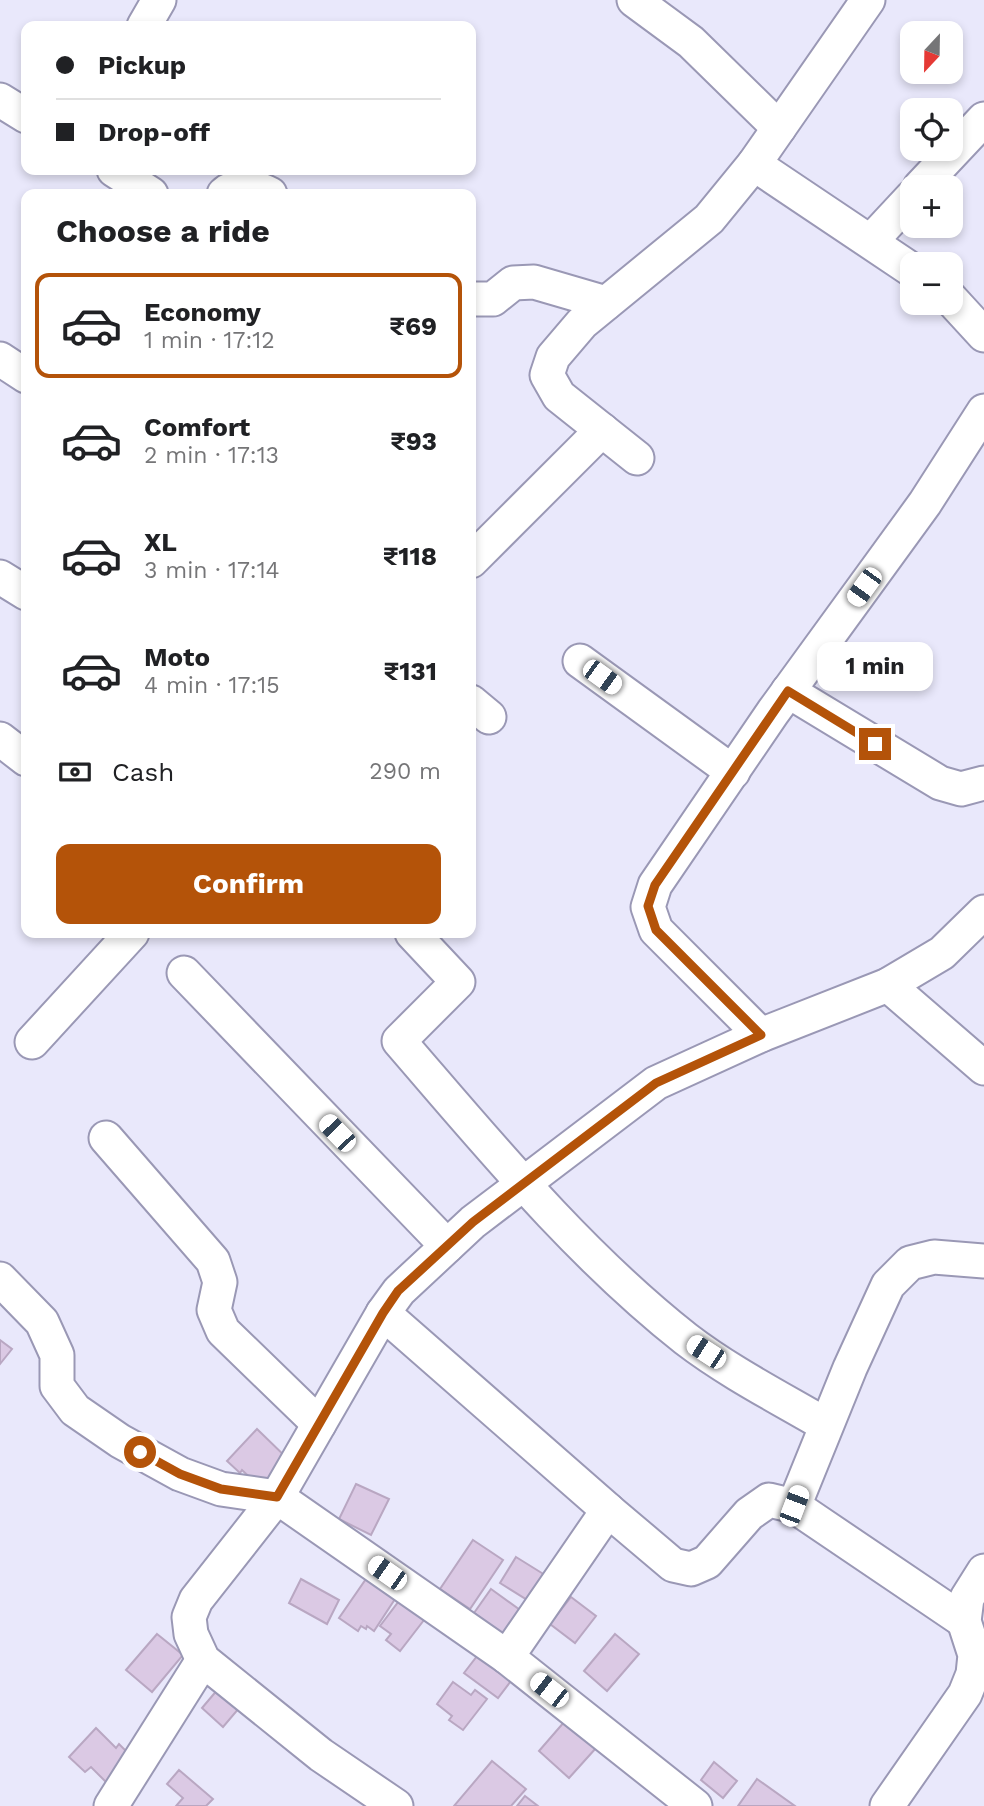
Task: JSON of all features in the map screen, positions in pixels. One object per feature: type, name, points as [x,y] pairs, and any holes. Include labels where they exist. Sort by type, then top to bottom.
[{"type":"street","points":[[147,21],[159,0]]},
{"type":"street","points":[[634,0],[691,41],[779,128]]},
{"type":"street","points":[[637,458],[559,396],[547,375],[553,357],[582,323],[709,219],[754,164],[868,0]]},
{"type":"street","points":[[0,100],[21,113]]},
{"type":"street","points":[[931,175],[984,118]]},
{"type":"street","points":[[754,164],[900,262]]},
{"type":"street","points":[[122,175],[143,189]]},
{"type":"street","points":[[229,189],[247,186],[256,189]]},
{"type":"street","points":[[871,241],[900,210]]},
{"type":"street","points":[[476,299],[493,299],[513,283],[534,282],[606,303]]},
{"type":"street","points":[[963,312],[984,335]]},
{"type":"street","points":[[0,359],[21,373]]},
{"type":"street","points":[[761,1035],[656,930],[648,906],[655,885],[788,691],[925,503],[984,411]]},
{"type":"street","points":[[476,556],[602,430]]},
{"type":"street","points":[[0,577],[21,590]]},
{"type":"street","points":[[580,661],[733,772]]},
{"type":"street","points":[[788,691],[940,783],[961,789],[984,783]]},
{"type":"street","points":[[0,739],[21,755]]},
{"type":"street","points":[[396,1806],[321,1755],[203,1660],[191,1634],[189,1617],[195,1600],[277,1497],[383,1313],[398,1291],[473,1222],[656,1083],[761,1035],[888,985],[942,953],[984,912]]},
{"type":"street","points":[[32,1042],[127,938]]},
{"type":"street","points":[[417,938],[458,982],[399,1041],[523,1184],[636,1298],[688,1340],[827,1425]]},
{"type":"street","points":[[184,973],[447,1246]]},
{"type":"street","points":[[888,985],[984,1068]]},
{"type":"street","points":[[106,1138],[213,1261],[220,1282],[214,1310],[223,1331],[319,1424]]},
{"type":"street","points":[[794,1506],[850,1367],[888,1285],[910,1263],[934,1257],[984,1261]]},
{"type":"street","points":[[0,1279],[42,1322],[57,1355],[57,1386],[75,1410],[120,1440],[180,1474],[221,1489],[277,1497],[507,1657],[695,1806]]},
{"type":"street","points":[[383,1313],[673,1565],[691,1569],[707,1562],[749,1514],[769,1500],[794,1506],[964,1621]]},
{"type":"street","points":[[507,1657],[608,1510]]},
{"type":"street","points":[[887,1806],[965,1694],[973,1674],[975,1655],[964,1621],[967,1598],[984,1571]]},
{"type":"street","points":[[111,1806],[203,1660]]},
{"type":"building","points":[[0,1340],[12,1349],[0,1364]]},
{"type":"building","points":[[257,1429],[291,1462],[269,1486],[257,1484],[227,1461]]},
{"type":"building","points":[[356,1484],[389,1499],[371,1535],[339,1519]]},
{"type":"building","points":[[473,1540],[503,1560],[470,1609],[440,1589]]},
{"type":"building","points":[[516,1557],[553,1580],[537,1606],[500,1583]]},
{"type":"building","points":[[301,1579],[339,1600],[327,1624],[289,1603]]},
{"type":"building","points":[[366,1579],[395,1599],[374,1631],[367,1626],[366,1629],[361,1626],[358,1631],[339,1618]]},
{"type":"building","points":[[491,1589],[527,1615],[509,1639],[474,1613]]},
{"type":"building","points":[[571,1597],[596,1616],[575,1643],[550,1624]]},
{"type":"building","points":[[399,1601],[424,1620],[400,1651],[386,1640],[391,1634],[380,1626]]},
{"type":"building","points":[[157,1634],[183,1655],[152,1692],[126,1670]]},
{"type":"building","points":[[615,1634],[639,1654],[607,1691],[584,1671]]},
{"type":"building","points":[[481,1651],[514,1677],[498,1698],[464,1673]]},
{"type":"building","points":[[224,1682],[246,1700],[223,1727],[202,1708]]},
{"type":"building","points":[[453,1682],[471,1695],[475,1690],[487,1699],[463,1730],[449,1720],[452,1716],[437,1704]]},
{"type":"building","points":[[565,1721],[596,1748],[569,1778],[539,1751]]},
{"type":"building","points":[[96,1728],[116,1748],[119,1744],[133,1758],[108,1784],[91,1767],[85,1772],[69,1757]]},
{"type":"building","points":[[492,1761],[526,1789],[511,1806],[454,1806]]},
{"type":"building","points":[[714,1762],[737,1781],[723,1798],[701,1780]]},
{"type":"building","points":[[179,1770],[213,1799],[206,1806],[176,1806],[183,1798],[167,1784]]},
{"type":"building","points":[[757,1779],[795,1806],[738,1806]]},
{"type":"building","points":[[525,1796],[538,1806],[517,1806]]},
{"type":"route","points":[[140,1452],[180,1474],[221,1489],[277,1497],[398,1291],[473,1222],[656,1083],[761,1035],[656,930],[648,906],[655,885],[788,691],[875,744]]}]
